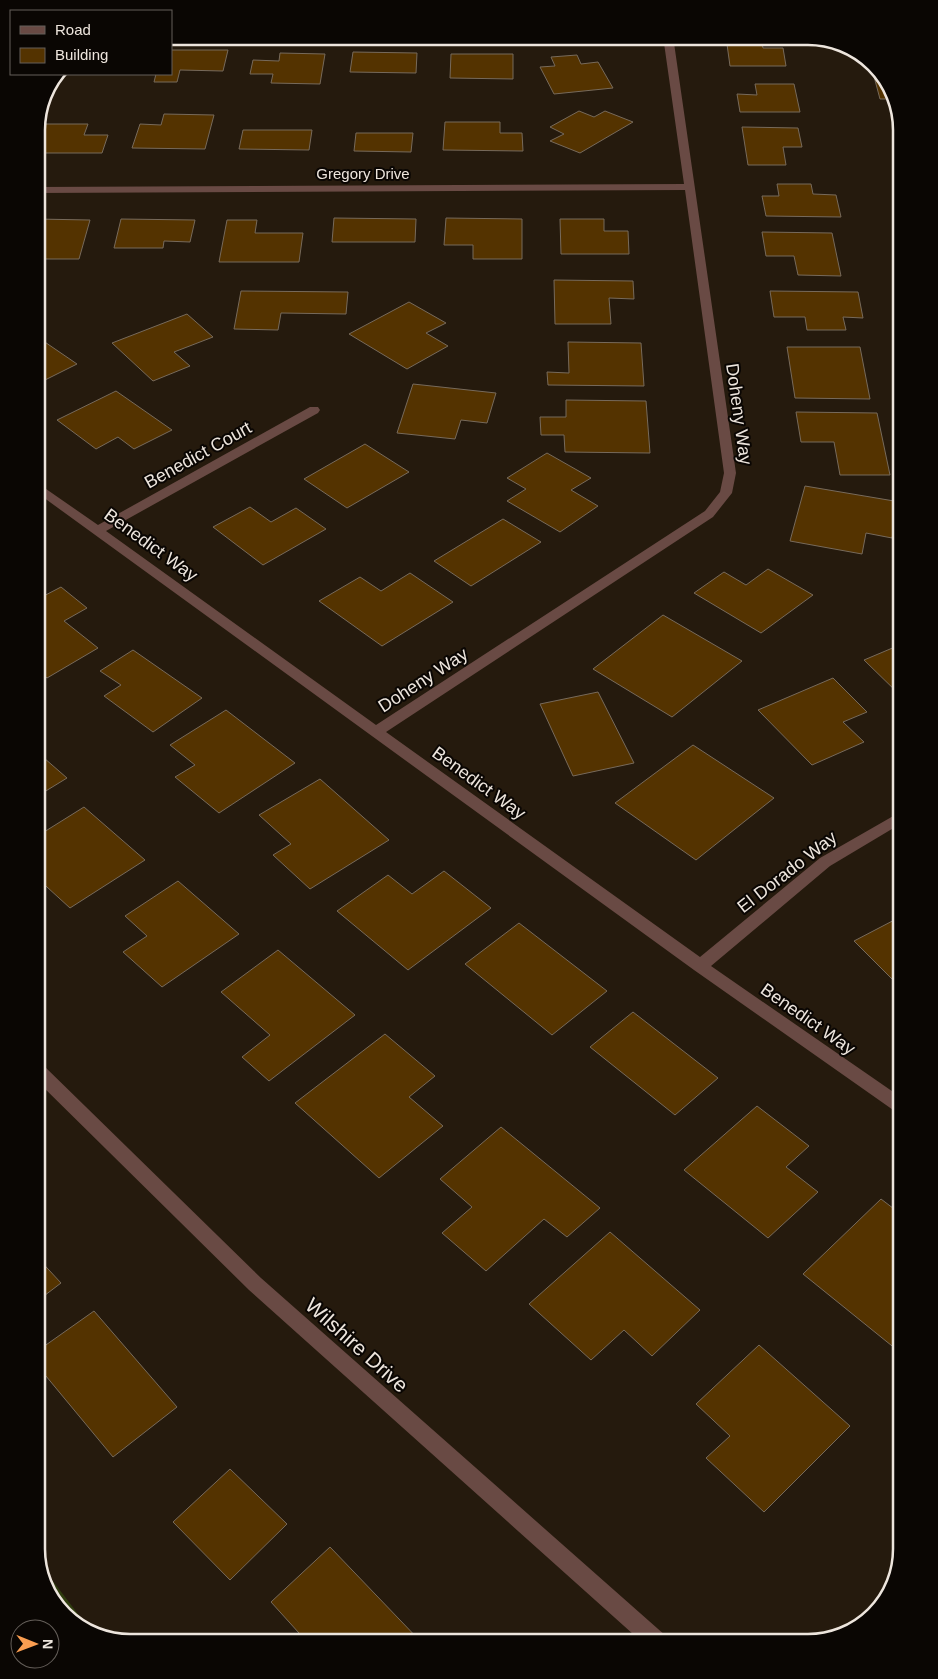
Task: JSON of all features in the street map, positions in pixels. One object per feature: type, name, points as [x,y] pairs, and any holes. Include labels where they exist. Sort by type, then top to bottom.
[{"type":"street","name":"Doheny Way","points":[[375,732],[709,514],[726,493],[730,473],[669,45]]},
{"type":"street","name":"Gregory Drive","points":[[45,190],[689,187]]},
{"type":"street","name":"Benedict Court","points":[[98,530],[314,410]]},
{"type":"street","name":"Benedict Way","points":[[45,492],[700,966],[893,1101]]},
{"type":"street","name":"El Dorado Way","points":[[700,966],[825,862],[893,821]]},
{"type":"street","name":"Wilshire Drive","points":[[45,1078],[255,1284],[649,1634]]},
{"type":"green space","points":[[50,1577],[82,1619],[56,1592]]},
{"type":"building","points":[[727,45],[762,45],[763,48],[783,48],[786,66],[730,66]]},
{"type":"building","points":[[172,50],[228,50],[223,71],[180,70],[177,82],[154,82],[156,75],[172,75]]},
{"type":"building","points":[[353,52],[417,53],[416,73],[350,72]]},
{"type":"building","points":[[280,53],[325,54],[320,84],[271,83],[273,74],[250,74],[253,60],[279,61]]},
{"type":"building","points":[[451,54],[513,54],[513,79],[450,78]]},
{"type":"building","points":[[577,55],[581,64],[598,62],[613,88],[554,94],[540,67],[555,66],[551,57]]},
{"type":"building","points":[[874,77],[882,87],[888,99],[880,99]]},
{"type":"building","points":[[755,84],[794,84],[800,112],[740,112],[737,94],[757,95]]},
{"type":"building","points":[[579,111],[594,117],[605,111],[633,122],[580,153],[550,141],[564,134],[550,127]]},
{"type":"building","points":[[164,114],[214,115],[205,149],[132,148],[140,124],[161,125]]},
{"type":"building","points":[[445,122],[500,122],[500,133],[522,133],[523,151],[443,150]]},
{"type":"building","points":[[45,124],[88,124],[84,135],[108,135],[102,153],[45,153]]},
{"type":"building","points":[[742,127],[798,128],[802,147],[783,147],[786,165],[748,165]]},
{"type":"building","points":[[243,130],[312,130],[309,150],[239,149]]},
{"type":"building","points":[[356,133],[413,133],[411,152],[354,151]]},
{"type":"building","points":[[777,184],[811,184],[813,194],[836,195],[841,217],[766,216],[762,196],[779,196]]},
{"type":"building","points":[[334,218],[416,219],[415,242],[332,242]]},
{"type":"building","points":[[446,218],[522,219],[522,259],[473,259],[473,245],[444,245]]},
{"type":"building","points":[[45,219],[90,220],[79,259],[45,259]]},
{"type":"building","points":[[121,219],[195,220],[190,242],[164,241],[163,248],[114,248]]},
{"type":"building","points":[[560,219],[604,219],[604,231],[628,231],[629,254],[561,254]]},
{"type":"building","points":[[227,220],[257,220],[255,233],[303,233],[299,262],[219,262]]},
{"type":"building","points":[[762,232],[832,233],[841,276],[798,275],[794,256],[766,256]]},
{"type":"building","points":[[554,280],[633,281],[634,299],[609,298],[611,324],[555,324]]},
{"type":"building","points":[[241,291],[348,292],[346,314],[281,313],[278,330],[234,329]]},
{"type":"building","points":[[770,291],[858,292],[863,318],[843,317],[846,330],[807,330],[805,317],[774,317]]},
{"type":"building","points":[[409,302],[446,323],[426,333],[448,346],[407,369],[349,334]]},
{"type":"building","points":[[187,314],[213,337],[174,352],[190,366],[153,381],[112,343]]},
{"type":"building","points":[[45,342],[77,364],[45,380]]},
{"type":"building","points":[[568,342],[641,343],[644,386],[548,385],[547,372],[569,373]]},
{"type":"building","points":[[787,347],[860,347],[870,399],[795,398]]},
{"type":"building","points":[[413,384],[496,393],[487,423],[461,420],[455,439],[397,433]]},
{"type":"building","points":[[116,391],[172,430],[134,449],[118,437],[96,449],[57,420]]},
{"type":"building","points":[[566,400],[646,401],[650,453],[565,452],[564,435],[541,435],[540,417],[566,417]]},
{"type":"building","points":[[796,412],[877,413],[890,475],[840,475],[834,442],[801,442]]},
{"type":"building","points":[[365,444],[409,472],[347,508],[304,479]]},
{"type":"building","points":[[547,453],[591,478],[571,490],[598,506],[560,532],[507,501],[526,489],[507,478]]},
{"type":"building","points":[[805,486],[893,501],[892,538],[866,533],[862,554],[790,541]]},
{"type":"building","points":[[250,507],[271,522],[296,508],[326,529],[263,565],[213,527]]},
{"type":"building","points":[[503,519],[541,542],[471,586],[434,561]]},
{"type":"building","points":[[768,569],[813,595],[761,633],[694,593],[724,572],[746,585]]},
{"type":"building","points":[[410,573],[453,602],[382,646],[319,601],[360,577],[381,591]]},
{"type":"building","points":[[61,587],[87,608],[64,621],[98,648],[47,678],[45,677],[45,595]]},
{"type":"building","points":[[663,615],[742,661],[672,717],[593,669]]},
{"type":"building","points":[[893,648],[893,688],[864,660]]},
{"type":"building","points":[[133,650],[202,698],[153,732],[104,696],[121,685],[100,671]]},
{"type":"building","points":[[833,678],[867,712],[843,722],[864,742],[812,765],[758,710]]},
{"type":"building","points":[[598,692],[634,763],[573,776],[540,704]]},
{"type":"building","points":[[226,710],[295,763],[219,813],[175,777],[195,765],[170,745]]},
{"type":"building","points":[[693,745],[774,798],[696,860],[615,803]]},
{"type":"building","points":[[45,759],[67,778],[45,791]]},
{"type":"building","points":[[320,779],[389,840],[310,889],[273,855],[291,844],[259,815]]},
{"type":"building","points":[[84,807],[145,860],[70,908],[45,885],[45,831]]},
{"type":"building","points":[[444,871],[491,908],[408,970],[337,911],[388,875],[412,894]]},
{"type":"building","points":[[178,881],[239,934],[162,987],[123,952],[147,936],[125,916]]},
{"type":"building","points":[[893,921],[893,980],[854,941]]},
{"type":"building","points":[[519,923],[607,991],[552,1035],[465,964]]},
{"type":"building","points":[[278,950],[355,1015],[269,1081],[242,1057],[270,1035],[221,992]]},
{"type":"building","points":[[633,1012],[718,1078],[675,1115],[590,1047]]},
{"type":"building","points":[[385,1034],[435,1076],[409,1097],[443,1126],[379,1178],[295,1103]]},
{"type":"building","points":[[757,1106],[809,1146],[786,1167],[818,1192],[768,1238],[684,1170]]},
{"type":"building","points":[[501,1127],[600,1208],[567,1237],[544,1219],[486,1271],[442,1233],[472,1207],[440,1179]]},
{"type":"building","points":[[881,1199],[893,1208],[893,1347],[803,1274]]},
{"type":"building","points":[[610,1232],[700,1310],[652,1356],[624,1330],[591,1360],[529,1304]]},
{"type":"building","points":[[45,1266],[61,1283],[45,1295]]},
{"type":"building","points":[[94,1311],[177,1407],[113,1457],[45,1375],[45,1346]]},
{"type":"building","points":[[759,1345],[850,1426],[764,1512],[706,1458],[730,1436],[696,1404]]},
{"type":"building","points":[[230,1469],[287,1524],[230,1580],[173,1522]]},
{"type":"building","points":[[330,1547],[413,1634],[300,1634],[271,1602]]}]
